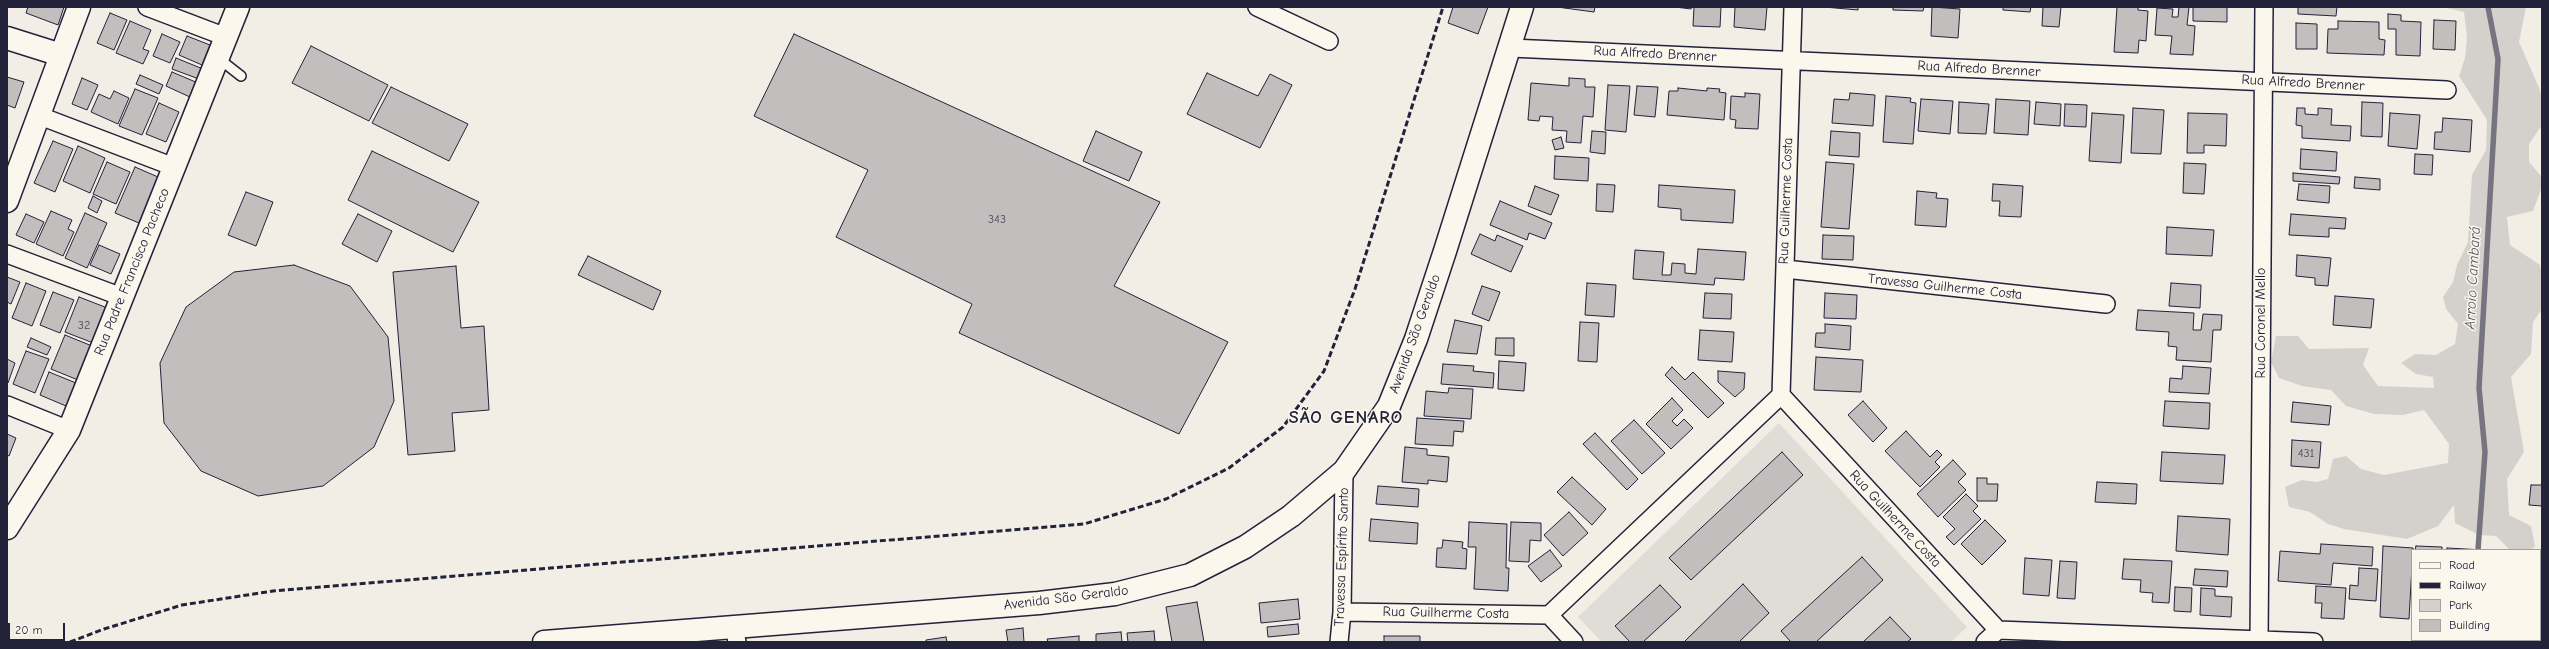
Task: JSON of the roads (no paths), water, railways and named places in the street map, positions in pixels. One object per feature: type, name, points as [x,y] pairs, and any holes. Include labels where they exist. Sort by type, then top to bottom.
[{"type":"street","points":[[7,201],[40,116],[79,7]]},
{"type":"street","points":[[147,7],[226,37]]},
{"type":"street","name":"Rua Padre Francisco Pacheco","points":[[7,528],[69,430],[238,7]]},
{"type":"street","points":[[1257,7],[1329,41]]},
{"type":"street","name":"Avenida São Geraldo","points":[[544,642],[735,634],[1039,603],[1130,590],[1190,575],[1245,547],[1291,516],[1344,471],[1389,406],[1416,339],[1511,48],[1522,7]]},
{"type":"street","name":"Rua Guilherme Costa","points":[[1793,7],[1790,60],[1781,395],[1998,630]]},
{"type":"street","name":"Rua Coronel Mello","points":[[2259,641],[2262,81],[2264,7]]},
{"type":"street","points":[[7,38],[61,55]]},
{"type":"street","name":"Rua Alfredo Brenner","points":[[1511,48],[2447,90]]},
{"type":"street","points":[[40,116],[174,167]]},
{"type":"street","points":[[7,254],[122,297]]},
{"type":"street","name":"Travessa Guilherme Costa","points":[[1785,269],[2106,304]]},
{"type":"street","points":[[1574,642],[1549,615],[1781,395]]},
{"type":"street","points":[[7,405],[69,430]]},
{"type":"street","name":"Travessa Espírito Santo","points":[[1339,642],[1342,612],[1344,471]]},
{"type":"street","name":"Rua Guilherme Costa","points":[[1342,612],[1549,615]]},
{"type":"street","points":[[1985,642],[1998,630],[2314,642]]},
{"type":"lane","points":[[218,58],[241,76]]},
{"type":"waterway","name":"Arroio Cambará","points":[[2478,549],[2485,452],[2479,388],[2498,59],[2488,7]]},
{"type":"railway","points":[[70,642],[104,629],[182,605],[273,591],[1084,524],[1166,499],[1229,468],[1283,427],[1324,371],[1355,289],[1443,7]]},
{"type":"district","name":"SÃO GENARO","points":[[1346,418]]}]
